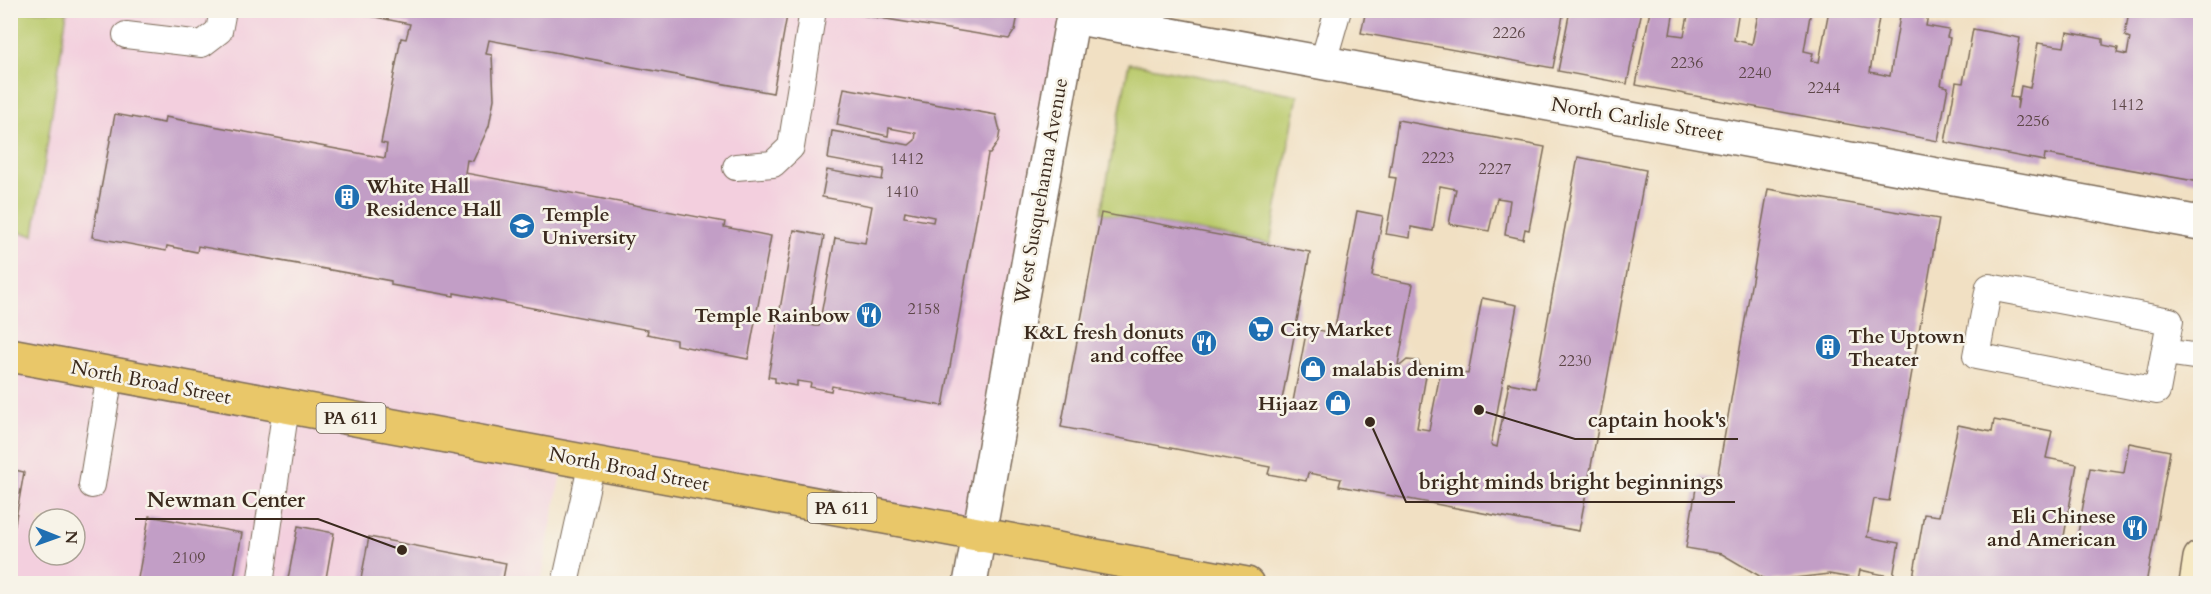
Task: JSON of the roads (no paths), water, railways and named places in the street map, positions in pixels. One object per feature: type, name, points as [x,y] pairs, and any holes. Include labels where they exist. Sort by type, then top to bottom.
[{"type":"main road","name":"North Broad Street","points":[[10,355],[1247,584]]},
{"type":"street","name":"North Carlisle Street","points":[[1073,14],[2200,223]]},
{"type":"street","name":"West Susquehanna Avenue","points":[[970,584],[1073,14]]},
{"type":"street","points":[[2196,584],[2200,558]]},
{"type":"lane","points":[[126,35],[202,44],[219,31],[224,10]]},
{"type":"lane","points":[[736,167],[773,164],[791,147],[813,10]]},
{"type":"lane","points":[[1323,62],[1338,10]]},
{"type":"lane","points":[[1989,287],[2170,321],[2165,352],[2157,391],[1976,356],[1989,287]]},
{"type":"lane","points":[[2165,352],[2200,357]]},
{"type":"lane","points":[[92,485],[110,374]]},
{"type":"lane","points":[[260,584],[286,407]]},
{"type":"lane","points":[[565,584],[592,462]]},
{"type":"place","name":"White Hall Residence Hall","points":[[347,197]]},
{"type":"place","name":"Temple University","points":[[522,226]]},
{"type":"place","name":"Temple Rainbow","points":[[869,315]]},
{"type":"place","name":"City Market","points":[[1261,329]]},
{"type":"place","name":"K&L fresh donuts and coffee","points":[[1204,343]]},
{"type":"place","name":"The Uptown Theater","points":[[1828,347]]},
{"type":"place","name":"malabis denim","points":[[1313,369]]},
{"type":"place","name":"Hijaaz","points":[[1338,403]]},
{"type":"place","name":"captain hook's","points":[[1479,410]]},
{"type":"place","name":"bright minds bright beginnings","points":[[1370,422]]},
{"type":"place","name":"Eli Chinese and American","points":[[2135,528]]},
{"type":"place","name":"Newman Center","points":[[402,550]]}]
